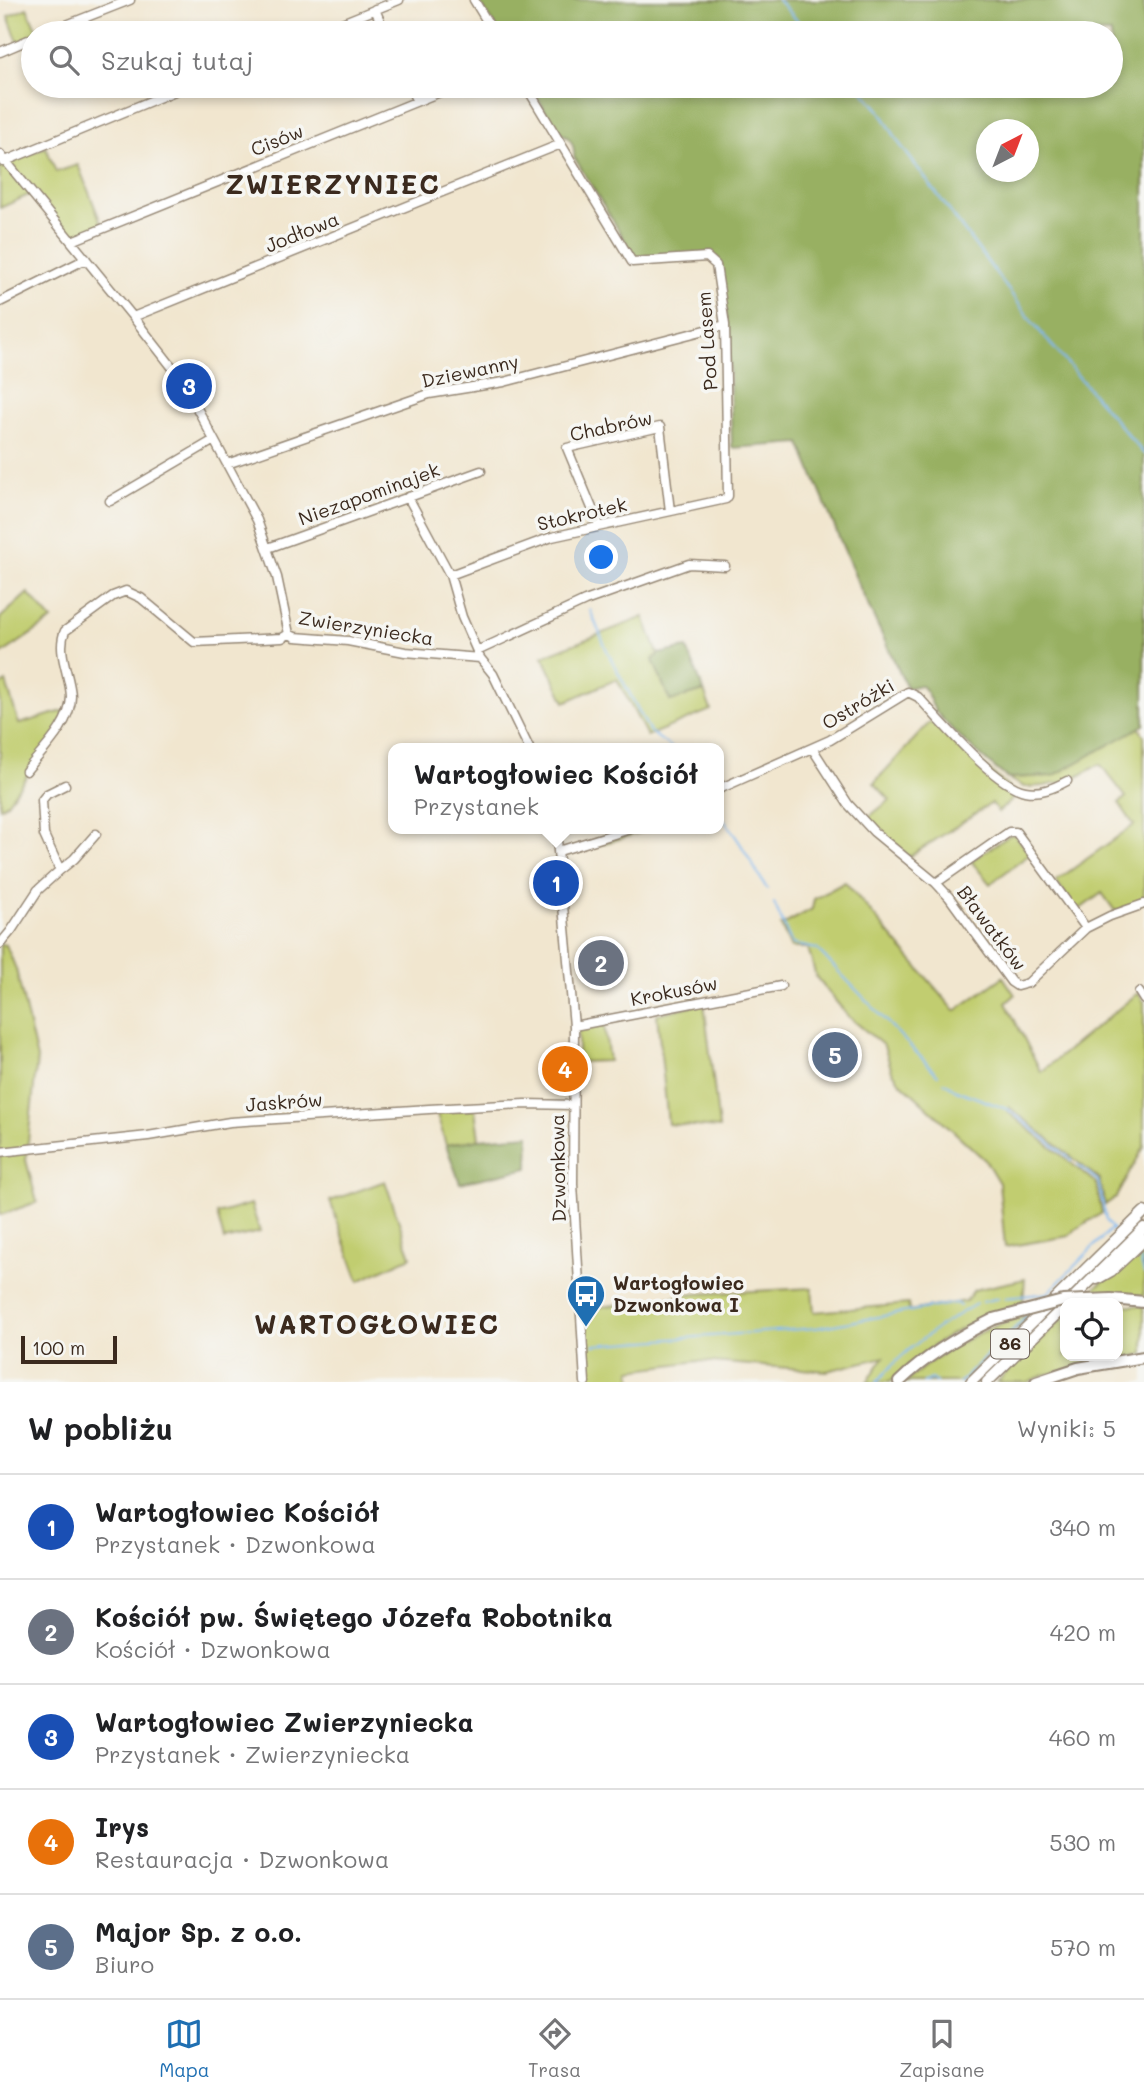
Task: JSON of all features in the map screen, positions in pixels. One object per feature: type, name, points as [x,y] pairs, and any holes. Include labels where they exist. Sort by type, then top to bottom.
[{"type":"highway","points":[[899,1382],[947,1343],[995,1320],[1063,1301],[1111,1299],[1144,1302]]},
{"type":"highway","points":[[1036,1382],[1078,1368],[1144,1357]]},
{"type":"main road","points":[[1087,1268],[1144,1204]]},
{"type":"main road","name":"86","points":[[971,1382],[1144,1212]]},
{"type":"main road","name":"86","points":[[1073,1298],[1144,1228]]},
{"type":"main road","points":[[1085,1287],[1111,1271],[1144,1240]]},
{"type":"main road","name":"86","points":[[987,1382],[1060,1310]]},
{"type":"street","points":[[77,21],[130,0]]},
{"type":"street","points":[[346,21],[399,0]]},
{"type":"street","points":[[474,0],[487,21]]},
{"type":"street","points":[[375,9],[380,21]]},
{"type":"street","points":[[0,52],[21,43]]},
{"type":"street","points":[[2,159],[157,98]]},
{"type":"street","name":"Cisów","points":[[72,241],[425,98]]},
{"type":"street","name":"Pod Lasem","points":[[533,98],[632,262],[707,257],[716,265],[725,325],[729,496],[726,499]]},
{"type":"street","name":"Jodłowa","points":[[133,317],[561,144]]},
{"type":"street","name":"Zwierzyniecka","points":[[2,159],[72,241],[176,372],[257,520],[268,548],[289,634],[305,639],[348,641],[405,652],[479,655]]},
{"type":"street","points":[[0,302],[86,259]]},
{"type":"street","name":"Dziewanny","points":[[227,464],[429,394],[504,382],[725,325]]},
{"type":"street","name":"Chabrów","points":[[600,525],[567,448],[660,427],[670,511]]},
{"type":"street","points":[[110,501],[214,440]]},
{"type":"street","name":"Niezapominajek","points":[[268,548],[481,471]]},
{"type":"street","points":[[408,497],[450,575],[479,655],[493,674],[527,743]]},
{"type":"street","name":"Stokrotek","points":[[450,575],[533,542],[726,499]]},
{"type":"street","points":[[479,655],[585,601],[689,564],[725,566]]},
{"type":"street","points":[[26,771],[64,721],[68,711],[71,696],[62,646],[65,631],[113,596],[126,591],[141,598],[194,642],[282,638],[289,634]]},
{"type":"street","name":"Ostróżki","points":[[724,787],[830,740],[908,692],[918,697],[967,748],[1000,779],[1012,786],[1024,791],[1042,792],[1067,781]]},
{"type":"street","name":"Bławatków","points":[[812,748],[848,804],[905,859],[936,883],[969,923],[1011,982],[1017,986],[1028,983],[1086,928],[1110,915],[1144,904]]},
{"type":"street","points":[[60,870],[44,835],[42,800],[47,794],[65,785]]},
{"type":"street","name":"Bławatków","points":[[936,883],[1009,832],[1016,832],[1086,928]]},
{"type":"street","points":[[0,944],[38,890],[74,859],[96,834]]},
{"type":"street","name":"Dzwonkowa","points":[[557,834],[574,1026],[575,1217],[585,1382]]},
{"type":"street","points":[[559,852],[615,834]]},
{"type":"street","name":"Krokusów","points":[[574,1026],[781,986]]},
{"type":"street","name":"Jaskrów","points":[[0,1152],[148,1136],[230,1122],[429,1109],[573,1105]]},
{"type":"green space","points":[[478,0],[1144,0],[1144,725],[1053,776],[1007,778],[945,722],[920,685],[907,688],[860,588],[800,443],[732,448],[728,325],[722,270],[718,259],[709,253],[643,260],[635,257],[574,157],[574,148],[565,135],[557,131],[538,98],[1123,98],[1123,21],[491,21]]},
{"type":"green space","points":[[27,8],[33,21],[21,21],[21,41],[18,42],[8,16]]},
{"type":"green space","points":[[46,147],[56,172],[78,165],[102,225],[74,237],[31,194],[0,208],[0,166]]},
{"type":"green space","points":[[28,593],[52,620],[0,655],[0,618]]},
{"type":"green space","points":[[644,617],[658,654],[653,660],[670,701],[704,691],[711,710],[647,736],[617,679],[565,702],[543,656]]},
{"type":"green space","points":[[687,648],[704,691],[670,701],[653,660],[658,654]]},
{"type":"green space","points":[[6,682],[19,724],[63,711],[68,720],[7,803],[0,808],[0,686]]},
{"type":"green space","points":[[930,722],[949,735],[1017,795],[998,812],[992,803],[909,857],[866,819],[890,800],[874,783]]},
{"type":"green space","points":[[1138,726],[1144,736],[1144,901],[1115,911],[1102,893],[1077,911],[1056,881],[1134,825],[1119,803],[1126,797],[1100,764],[1070,781],[1043,786],[1024,787],[1007,778],[1053,776]]},
{"type":"green space","points":[[624,834],[635,834],[566,855],[574,852],[573,850]]},
{"type":"green space","points":[[1010,835],[1015,835],[1030,854],[990,884],[971,861]]},
{"type":"green space","points":[[845,882],[955,1011],[1003,977],[1015,995],[1006,1003],[1041,1072],[1138,993],[1144,1002],[1144,1147],[1116,1197],[1105,1205],[1099,1179],[1009,1107],[1008,1112],[1096,1183],[1102,1213],[1069,1236],[1005,1247],[999,1183],[985,1160],[900,1082],[892,1071],[884,1046],[848,1016],[816,977],[808,948],[791,948],[781,926],[812,909],[814,899]]},
{"type":"green space","points":[[0,944],[6,945],[16,969],[37,1059],[26,1160],[37,1202],[0,1215]]},
{"type":"green space","points":[[704,1003],[719,1128],[668,1124],[657,1014]]},
{"type":"green space","points":[[604,1023],[609,1061],[578,1062],[578,1028]]},
{"type":"green space","points":[[475,1109],[479,1139],[446,1145],[436,1111]]},
{"type":"green space","points":[[529,1135],[528,1168],[460,1183],[446,1145]]},
{"type":"green space","points":[[385,1181],[411,1257],[359,1281],[330,1201]]},
{"type":"green space","points":[[251,1204],[260,1232],[224,1240],[217,1214]]},
{"type":"green space","points":[[1144,1248],[1144,1296],[1091,1291]]},
{"type":"green space","points":[[1025,1279],[1023,1302],[952,1334],[920,1356],[890,1382],[867,1382],[884,1357],[827,1371],[698,1361],[631,1370],[633,1382],[590,1382],[585,1309],[695,1294],[812,1288],[814,1312],[908,1304],[909,1311],[966,1301],[974,1290]]},
{"type":"green space","points":[[1123,1305],[1144,1306],[1144,1354],[1123,1358]]},
{"type":"green space","points":[[1033,1313],[962,1382],[906,1382],[965,1340]]},
{"type":"green space","points":[[1060,1321],[1060,1361],[1111,1361],[1044,1375],[1028,1382],[997,1382]]},
{"type":"waterway","points":[[778,0],[798,21]]},
{"type":"waterway","points":[[869,98],[899,143],[1033,323],[1144,454]]},
{"type":"waterway","points":[[590,610],[608,653],[650,732],[665,743]]},
{"type":"waterway","points":[[724,819],[767,889]]},
{"type":"waterway","points":[[774,903],[792,944],[817,949],[938,1075]]},
{"type":"waterway","points":[[944,1082],[956,1090],[1009,1110],[1072,1160]]},
{"type":"waterway","points":[[1078,1165],[1098,1181],[1106,1220],[1113,1230]]},
{"type":"waterway","points":[[1005,1298],[1048,1293],[1112,1228]]},
{"type":"waterway","points":[[1136,1256],[1140,1259],[1144,1274]]},
{"type":"waterway","points":[[1040,1302],[1048,1293]]},
{"type":"waterway","points":[[982,1302],[999,1298]]},
{"type":"waterway","points":[[593,1345],[816,1328],[956,1303],[960,1306]]},
{"type":"waterway","points":[[877,1382],[923,1338],[976,1304]]},
{"type":"waterway","points":[[960,1382],[1027,1316]]},
{"type":"waterway","points":[[924,1382],[931,1379],[936,1382]]},
{"type":"place","name":"Wartogłowiec Zwierzyniecka","points":[[189,386]]},
{"type":"place","name":"Wartogłowiec Kościół","points":[[556,883]]},
{"type":"place","name":"Kościół pw. Świętego Józefa Robotnika","points":[[601,963]]},
{"type":"place","name":"Major Sp. z o.o.","points":[[835,1055]]},
{"type":"place","name":"Irys","points":[[565,1069]]},
{"type":"place","name":"Wartogłowiec Dzwonkowa I","points":[[586,1328]]},
{"type":"district","name":"ZWIERZYNIEC","points":[[333,185]]},
{"type":"district","name":"WARTOGŁOWIEC","points":[[377,1325]]}]
